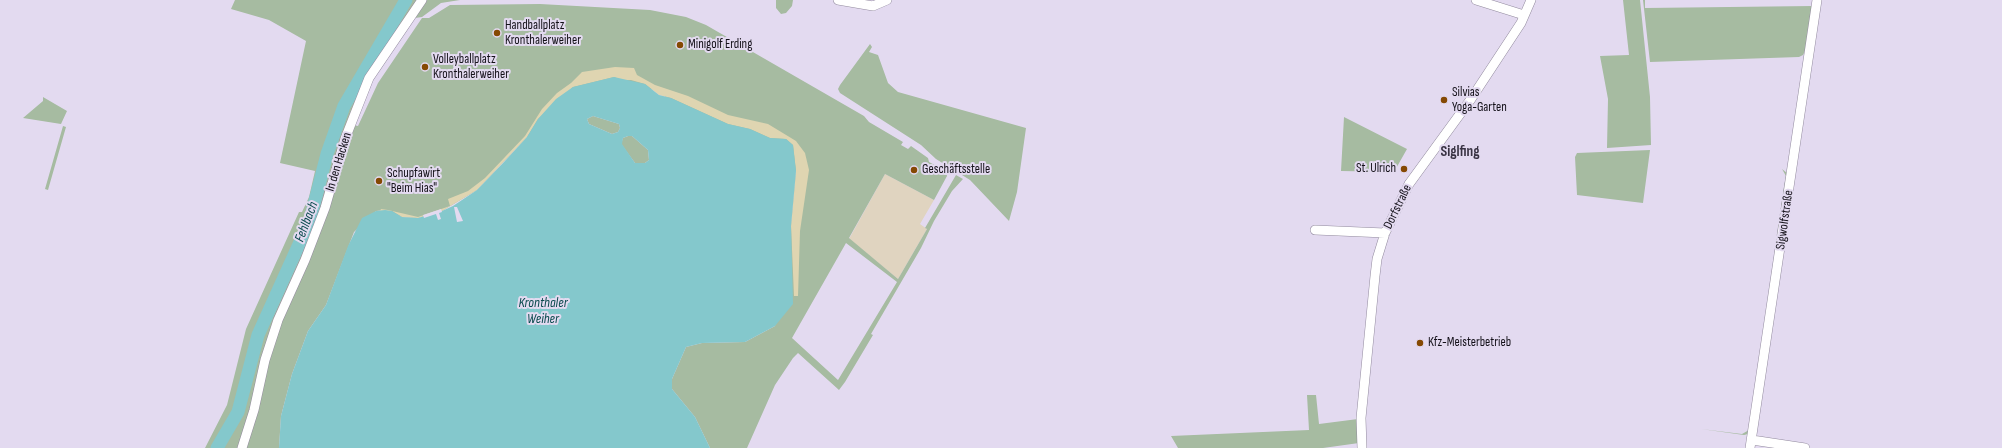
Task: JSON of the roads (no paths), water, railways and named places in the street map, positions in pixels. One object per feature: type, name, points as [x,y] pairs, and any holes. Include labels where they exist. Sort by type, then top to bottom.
[{"type":"street","name":"In den Hacken","points":[[242,448],[252,417],[265,360],[278,320],[316,231],[345,139],[369,78],[422,0]]},
{"type":"street","points":[[838,0],[867,6],[878,5],[886,1]]},
{"type":"street","points":[[1476,0],[1524,15]]},
{"type":"street","name":"Dorfstraße","points":[[1362,448],[1361,418],[1375,276],[1377,259],[1385,233],[1409,184],[1471,99],[1524,15],[1531,0]]},
{"type":"street","name":"Sigwolfstraße","points":[[1805,448],[1751,444],[1817,0]]},
{"type":"street","points":[[1315,230],[1385,233]]},
{"type":"water","name":"Kronthaler Weiher","points":[[614,77],[645,84],[659,95],[671,98],[728,124],[750,129],[770,138],[786,139],[793,145],[796,171],[791,226],[793,304],[775,326],[745,342],[702,343],[686,347],[672,379],[672,389],[695,417],[710,448],[279,448],[281,416],[292,374],[308,331],[326,305],[348,246],[362,218],[376,211],[385,210],[392,211],[402,217],[418,218],[453,206],[477,190],[527,137],[538,119],[556,99],[573,87]],"holes":[[[593,116],[619,124],[620,128],[618,132],[612,134],[589,124],[587,119]],[[632,136],[648,150],[649,160],[645,163],[635,163],[622,144],[623,138]]]},
{"type":"waterway","name":"Fehlbach","points":[[217,448],[238,412],[258,335],[310,220],[327,154],[344,106],[406,0]]},
{"type":"place","name":"Handballplatz Kronthalerweiher","points":[[497,33]]},
{"type":"place","name":"Minigolf Erding","points":[[680,45]]},
{"type":"place","name":"Volleyballplatz Kronthalerweiher","points":[[425,67]]},
{"type":"place","name":"Silvias Yoga-Garten","points":[[1444,100]]},
{"type":"place","name":"St. Ulrich","points":[[1404,169]]},
{"type":"place","name":"Geschäftsstelle","points":[[914,170]]},
{"type":"place","name":"Schupfawirt \"Beim Hias\"","points":[[379,181]]},
{"type":"place","name":"Kfz-Meisterbetrieb","points":[[1420,343]]},
{"type":"district","name":"Siglfing","points":[[1460,152]]}]
